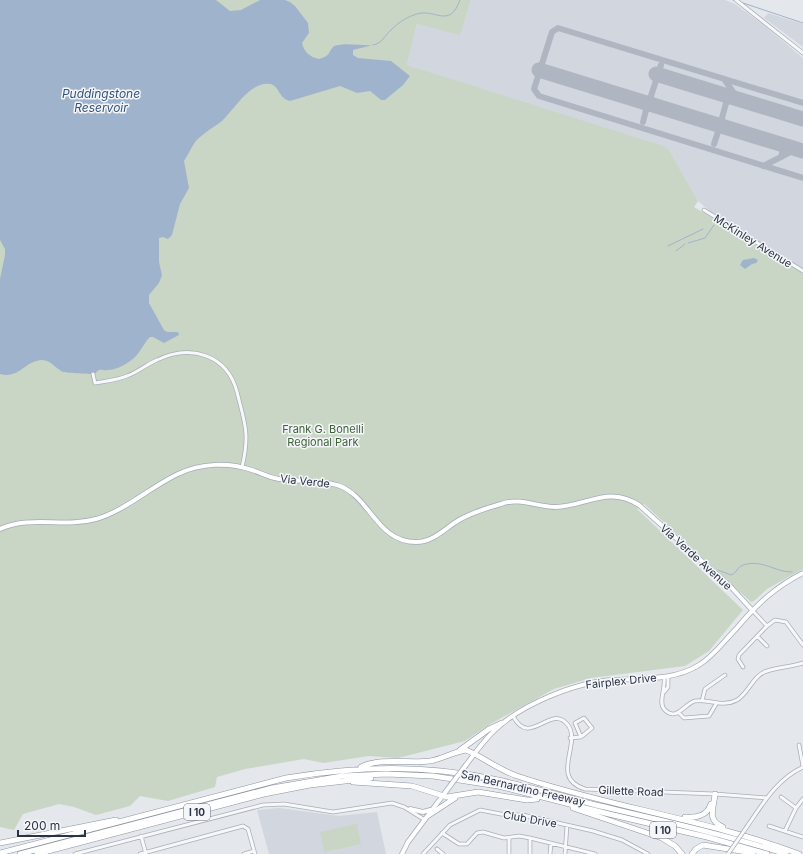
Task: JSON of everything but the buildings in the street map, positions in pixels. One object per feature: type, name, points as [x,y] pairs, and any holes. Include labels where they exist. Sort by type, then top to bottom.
[{"type":"highway","points":[[448,756],[489,729],[502,723]]},
{"type":"highway","points":[[359,768],[367,764],[428,761],[464,750],[513,775],[589,797],[745,834]]},
{"type":"highway","name":"San Bernardino Freeway","points":[[0,853],[286,778],[359,768],[409,768],[479,776],[516,784],[660,819],[786,854]]},
{"type":"highway","points":[[9,854],[239,793],[284,782],[324,775],[389,771],[442,774],[488,780],[542,794],[548,793]]},
{"type":"highway","points":[[20,854],[272,788],[336,777],[387,774],[433,776],[493,785],[713,838],[767,854]]},
{"type":"highway","name":"San Bernardino Freeway","points":[[38,854],[264,794],[303,786],[340,781],[390,777],[436,779],[484,786],[711,841],[755,854]]},
{"type":"highway","points":[[340,781],[412,786],[451,798],[478,792],[527,800],[537,799]]},
{"type":"highway","points":[[516,784],[589,797]]},
{"type":"highway","points":[[665,815],[691,818],[700,816],[710,807],[715,794]]},
{"type":"highway","points":[[715,794],[712,812],[715,821],[720,826],[799,854]]},
{"type":"highway","points":[[427,818],[457,796]]},
{"type":"highway","points":[[572,808],[662,838],[671,843],[682,854]]},
{"type":"highway","points":[[0,844],[107,820],[127,819]]},
{"type":"highway","points":[[660,819],[666,824],[776,854]]},
{"type":"highway","points":[[0,840],[17,839]]},
{"type":"highway","points":[[692,854],[696,848],[703,845],[755,854]]},
{"type":"main road","name":"Via Verde","points":[[0,529],[8,525],[31,521],[73,522],[98,519],[112,513],[178,474],[194,468],[221,464],[242,467],[278,479],[323,482],[338,485],[352,493],[387,532],[402,540],[417,542],[441,534],[460,519],[508,502],[524,501],[557,507],[599,497],[614,496],[627,499],[639,505]]},
{"type":"main road","name":"Via Verde Avenue","points":[[639,505],[731,587],[752,610]]},
{"type":"main road","name":"Fairplex Drive","points":[[403,854],[450,786],[489,736],[502,723],[552,695],[581,685],[611,680],[666,677],[690,670],[706,660],[752,610],[774,589],[803,573]]},
{"type":"main road","points":[[410,809],[423,812],[434,809]]},
{"type":"street","points":[[736,0],[803,52]]},
{"type":"street","name":"McKinley Avenue","points":[[704,210],[803,271]]},
{"type":"street","points":[[93,374],[94,383],[114,380],[128,376],[171,354],[183,352],[202,353],[215,360],[225,369],[236,388],[247,432],[247,446],[242,467]]},
{"type":"street","points":[[752,610],[767,626]]},
{"type":"street","points":[[743,667],[738,659],[739,655],[767,626],[775,620],[786,622],[803,646]]},
{"type":"street","points":[[757,636],[767,646]]},
{"type":"street","points":[[666,677],[666,686],[661,701],[664,708],[670,713],[679,713],[692,702],[702,701],[725,704],[737,700],[757,678],[767,671],[791,667],[803,663]]},
{"type":"street","points":[[702,701],[705,689],[725,675]]},
{"type":"street","points":[[679,713],[684,718],[705,717],[709,716],[716,704]]},
{"type":"street","points":[[513,716],[518,725],[529,729],[534,728],[552,718],[559,719],[568,726],[570,738],[581,737],[592,728],[584,718],[575,723],[581,737]]},
{"type":"street","name":"Gillette Road","points":[[570,738],[567,770],[572,782],[580,788],[590,790],[715,794],[768,798]]},
{"type":"street","points":[[728,854],[745,834],[777,784],[785,777],[803,767],[799,745]]},
{"type":"street","points":[[781,797],[796,808]]},
{"type":"street","points":[[785,831],[796,808],[803,799]]},
{"type":"street","points":[[75,854],[263,805],[284,804],[333,812],[392,804],[410,809],[427,818]]},
{"type":"street","name":"Club Drive","points":[[423,854],[442,833],[456,821],[480,810],[506,815],[523,815],[567,825],[618,839],[648,854]]},
{"type":"street","points":[[564,852],[567,825]]},
{"type":"street","points":[[769,826],[803,837]]},
{"type":"street","points":[[140,854],[247,827],[254,853],[244,854]]},
{"type":"street","points":[[442,833],[454,842],[463,845],[477,834],[483,832],[500,838],[519,836],[530,838],[595,854]]},
{"type":"street","points":[[142,836],[146,853]]},
{"type":"street","points":[[509,838],[509,854]]},
{"type":"street","points":[[530,838],[530,854]]},
{"type":"street","points":[[550,843],[550,854]]},
{"type":"street","points":[[437,849],[443,854]]},
{"type":"shaded area","points":[[471,0],[725,0],[735,4],[761,23],[803,58],[803,269],[718,218],[698,201],[669,150],[407,65],[417,24],[460,34]]},
{"type":"shaded area","points":[[768,13],[803,24],[803,47],[764,18]]},
{"type":"shaded area","points":[[279,808],[339,816],[377,812],[386,854],[269,854],[257,810]]},
{"type":"green space","name":"Frank G. Bonelli Regional Park","points":[[0,0],[471,0],[460,35],[417,24],[407,65],[663,146],[669,150],[698,201],[694,207],[803,273],[803,569],[767,589],[751,602],[644,504],[637,509],[743,610],[709,651],[685,666],[591,678],[554,689],[492,723],[465,741],[398,758],[369,756],[323,763],[304,759],[245,769],[217,777],[215,787],[168,801],[140,796],[130,806],[96,815],[74,807],[59,804],[23,814],[14,830],[0,827]]},
{"type":"green space","points":[[357,824],[361,844],[324,852],[320,832]]},
{"type":"water","name":"Puddingstone Reservoir","points":[[0,0],[216,0],[230,11],[241,10],[260,0],[285,0],[295,6],[308,23],[309,33],[302,43],[304,49],[313,57],[319,59],[323,58],[328,55],[334,46],[339,45],[373,45],[353,50],[353,55],[358,58],[391,61],[410,76],[403,85],[385,100],[381,100],[370,91],[357,93],[340,86],[290,101],[283,97],[273,85],[270,84],[263,84],[249,91],[222,121],[195,142],[184,161],[189,188],[180,204],[172,235],[168,239],[163,237],[159,238],[159,262],[162,275],[159,283],[149,295],[149,303],[164,330],[167,332],[178,332],[179,335],[164,343],[150,337],[130,362],[115,369],[99,370],[94,374],[63,372],[48,361],[42,360],[31,363],[12,374],[0,374],[0,279],[5,249],[0,240]]},
{"type":"water","points":[[754,258],[758,260],[756,263],[745,269],[740,265],[743,260]]},
{"type":"waterway","points":[[373,45],[379,43],[396,25],[405,19],[421,13],[446,16],[451,14],[456,9],[460,0]]},
{"type":"waterway","points":[[743,3],[803,23]]},
{"type":"waterway","points":[[688,243],[705,238],[714,225]]},
{"type":"waterway","points":[[668,246],[703,229]]},
{"type":"waterway","points":[[676,251],[685,244]]},
{"type":"waterway","points":[[718,570],[731,575],[743,565],[757,564],[792,572]]},
{"type":"taxiway","points":[[803,103],[558,28],[552,32],[534,89],[539,96],[803,178]]},
{"type":"taxiway","points":[[651,96],[661,65]]},
{"type":"taxiway","points":[[724,79],[738,99]]},
{"type":"taxiway","points":[[721,94],[726,99],[726,103],[732,99],[739,99]]},
{"type":"taxiway","points":[[651,96],[652,102],[655,106],[646,110],[642,102],[648,100],[651,96]]},
{"type":"taxiway","points":[[722,118],[726,103]]},
{"type":"taxiway","points":[[643,122],[646,110]]},
{"type":"taxiway","points":[[711,123],[719,122],[722,118],[723,124],[727,128]]},
{"type":"taxiway","points":[[711,123],[716,126],[718,132],[721,129],[727,128]]},
{"type":"taxiway","points":[[714,144],[718,132]]},
{"type":"taxiway","points":[[779,144],[783,149],[781,157],[794,150],[801,151]]},
{"type":"taxiway","points":[[763,166],[781,157]]},
{"type":"runway","points":[[539,70],[803,151]]},
{"type":"runway","points":[[656,74],[803,119]]}]
